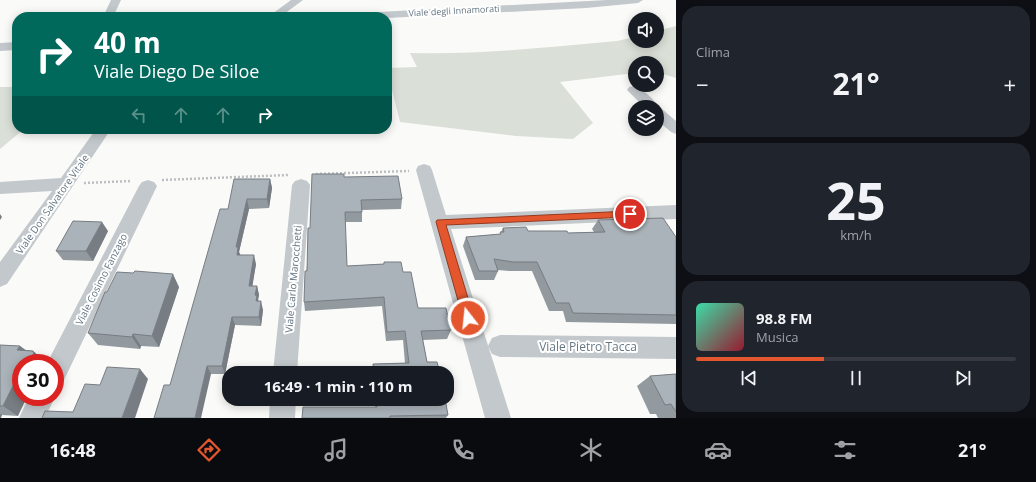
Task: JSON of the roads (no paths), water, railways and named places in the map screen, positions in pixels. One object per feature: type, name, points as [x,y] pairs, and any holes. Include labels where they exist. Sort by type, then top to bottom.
[{"type":"street","points":[[110,12],[116,0]]},
{"type":"street","points":[[280,12],[298,0]]},
{"type":"street","name":"Viale degli Innamorati","points":[[392,15],[586,5],[638,0]]},
{"type":"street","points":[[0,47],[12,46]]},
{"type":"street","points":[[636,92],[645,100]]},
{"type":"street","points":[[664,118],[676,129]]},
{"type":"street","name":"Viale Don Salvatore Vitale","points":[[0,278],[101,134]]},
{"type":"street","points":[[424,170],[441,222],[498,418]]},
{"type":"street","name":"Viale Cosimo Fanzago","points":[[64,354],[148,183]]},
{"type":"street","points":[[0,188],[66,184]]},
{"type":"street","name":"Viale Carlo Marocchetti","points":[[287,366],[301,185]]},
{"type":"street","points":[[441,222],[676,212]]},
{"type":"street","name":"Viale Pietro Tacca","points":[[500,346],[676,348]]},
{"type":"street","points":[[32,418],[38,406]]},
{"type":"street","points":[[282,418],[283,406]]}]
